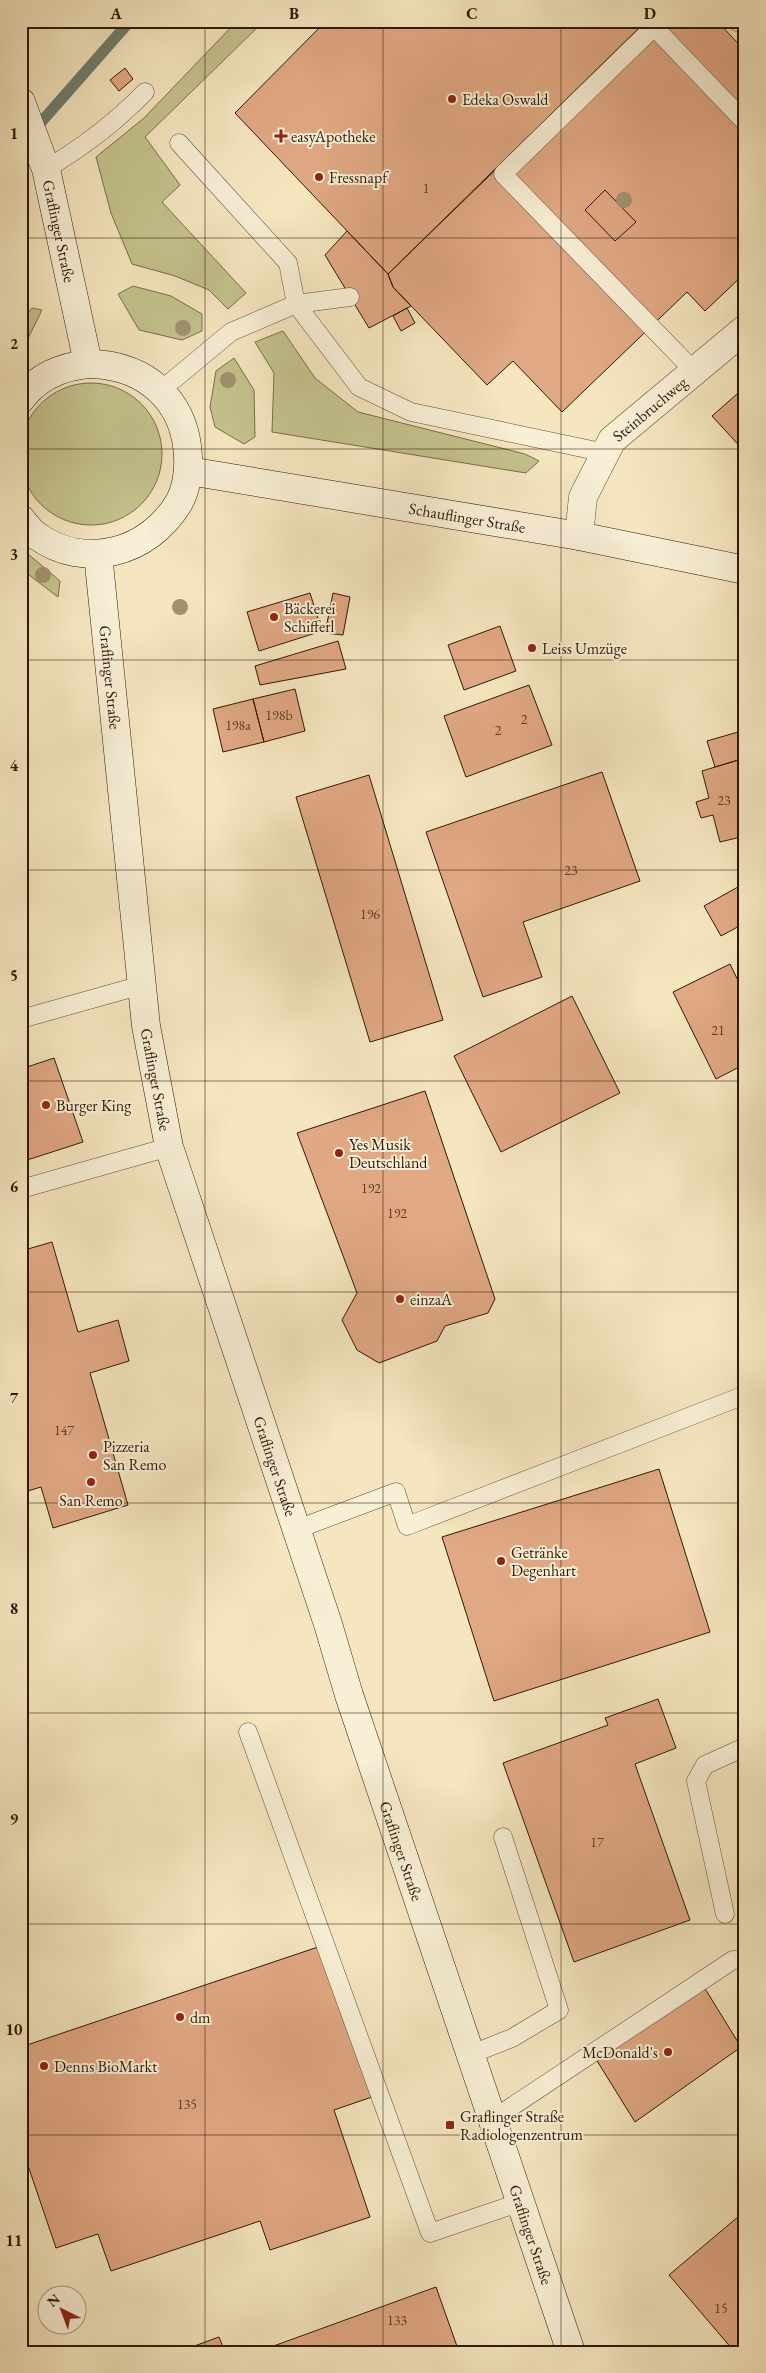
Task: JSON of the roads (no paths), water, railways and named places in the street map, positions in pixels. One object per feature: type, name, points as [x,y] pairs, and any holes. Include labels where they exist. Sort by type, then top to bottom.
[{"type":"street","name":"Graflinger Straße","points":[[21,102],[46,169],[88,363]]},
{"type":"street","name":"Steinbruchweg","points":[[579,536],[584,497],[612,440],[745,329]]},
{"type":"street","points":[[21,399],[28,389],[56,371],[88,363],[123,368],[152,383],[175,407],[187,438],[189,471],[179,503],[159,529],[131,547],[98,554],[66,551],[36,536],[21,519]]},
{"type":"street","name":"Schauflinger Straße","points":[[189,471],[579,536],[745,570]]},
{"type":"street","name":"Graflinger Straße","points":[[98,554],[146,1026],[169,1147],[469,2055],[493,2119],[571,2352]]},
{"type":"lane","points":[[736,21],[745,26]]},
{"type":"lane","points":[[694,372],[503,174],[654,27],[745,122]]},
{"type":"lane","points":[[46,169],[78,151],[116,121],[145,92]]},
{"type":"lane","points":[[179,143],[288,263],[296,304],[359,387],[411,412],[606,452]]},
{"type":"lane","points":[[160,391],[230,332],[296,304],[350,297]]},
{"type":"lane","points":[[21,1019],[142,985]]},
{"type":"lane","points":[[21,1189],[169,1147]]},
{"type":"lane","points":[[296,1530],[396,1492],[407,1526],[745,1395]]},
{"type":"lane","points":[[248,1732],[430,2233],[521,2202]]},
{"type":"lane","points":[[725,1914],[696,1781],[705,1765],[745,1747]]},
{"type":"lane","points":[[469,2055],[512,2038],[559,2010],[503,1838]]},
{"type":"lane","points":[[493,2119],[733,1960],[745,1959]]},
{"type":"waterway","points":[[21,145],[130,21]]},
{"type":"place","name":"Edeka Oswald","points":[[452,99]]},
{"type":"place","name":"easyApotheke","points":[[281,136]]},
{"type":"place","name":"Fressnapf","points":[[319,177]]},
{"type":"place","name":"Bäckerei Schifferl","points":[[274,617]]},
{"type":"place","name":"Leiss Umzüge","points":[[532,648]]},
{"type":"place","name":"Burger King","points":[[46,1105]]},
{"type":"place","name":"Yes Musik Deutschland","points":[[339,1153]]},
{"type":"place","name":"einzaA","points":[[400,1299]]},
{"type":"place","name":"Pizzeria San Remo","points":[[93,1455]]},
{"type":"place","name":"San Remo","points":[[91,1482]]},
{"type":"place","name":"Getränke Degenhart","points":[[501,1561]]},
{"type":"place","name":"dm","points":[[180,2017]]},
{"type":"place","name":"McDonald's","points":[[668,2052]]},
{"type":"place","name":"Denns BioMarkt","points":[[44,2066]]},
{"type":"place","name":"Graflinger Straße Radiologenzentrum","points":[[450,2125]]}]
